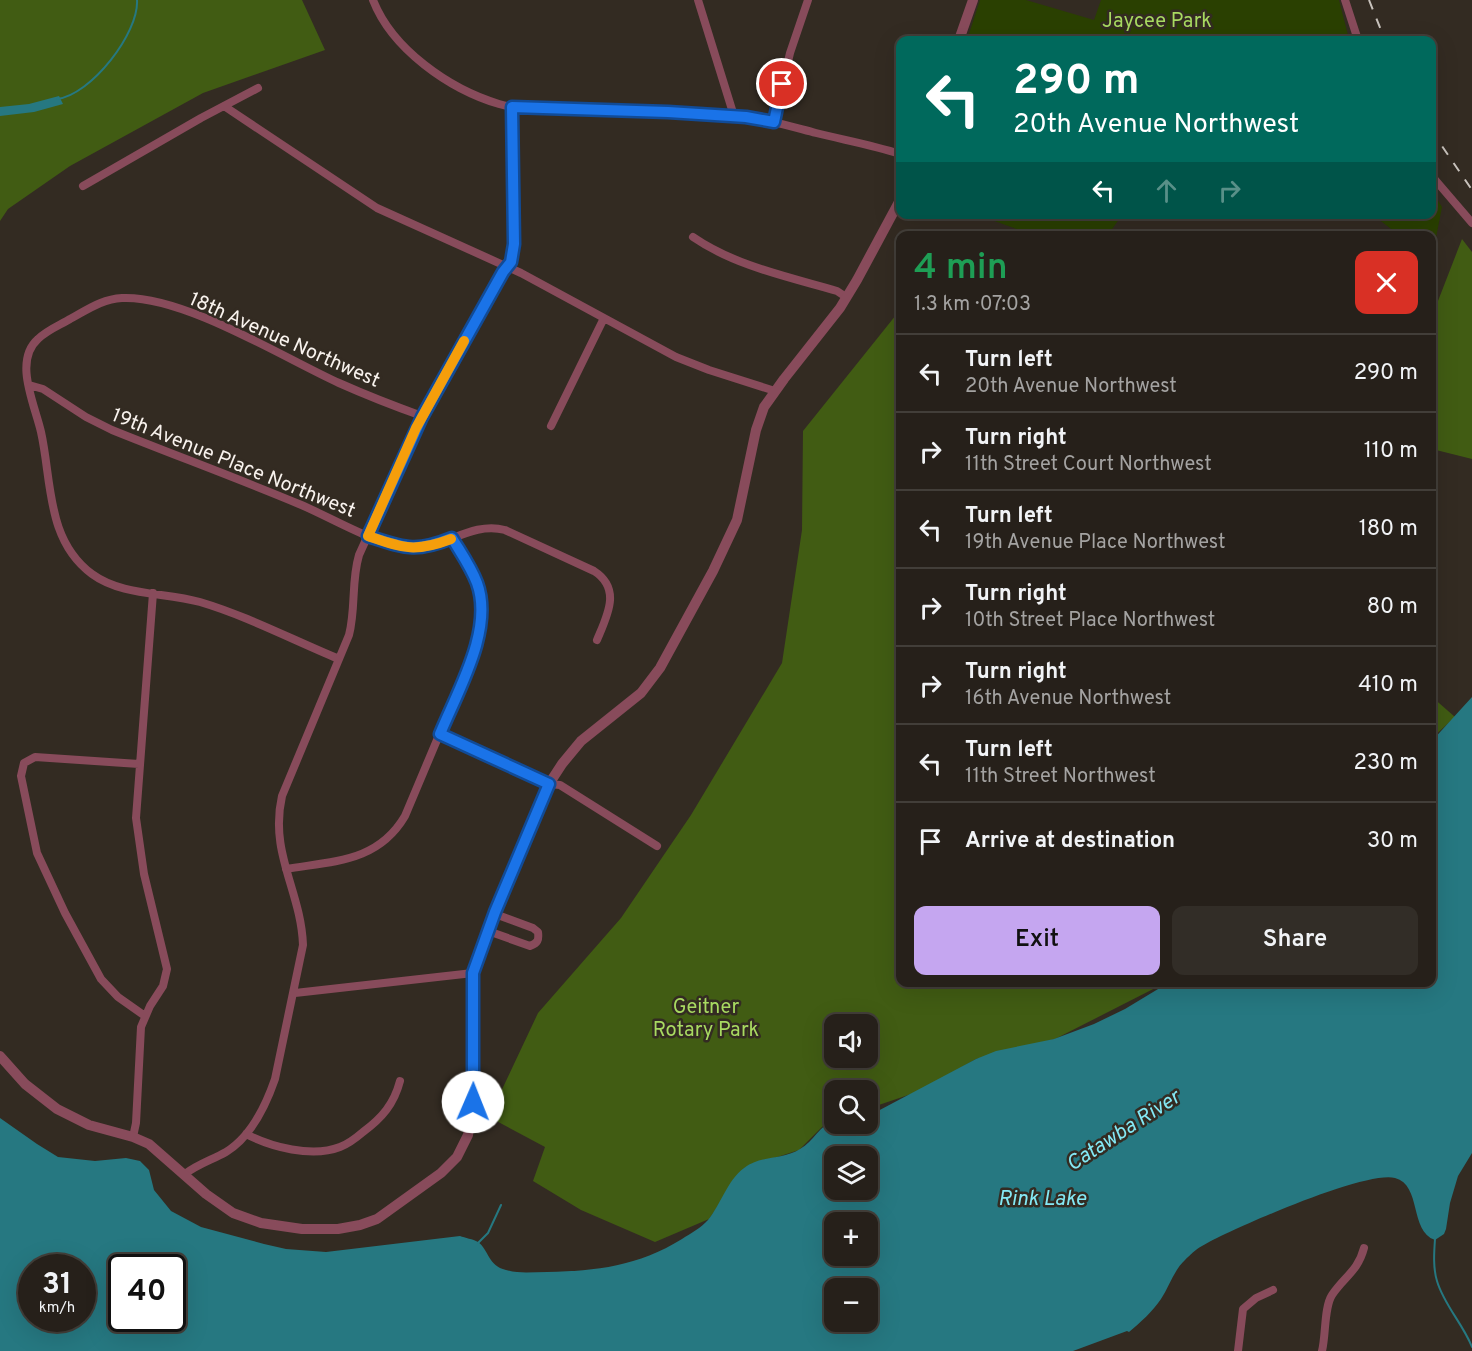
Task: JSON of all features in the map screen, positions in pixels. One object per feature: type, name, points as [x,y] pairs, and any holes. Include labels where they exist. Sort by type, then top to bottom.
[{"type":"street","points":[[373,0],[379,15],[392,35],[408,51],[470,94],[512,107],[734,116],[774,122],[896,153]]},
{"type":"street","points":[[698,0],[734,116]]},
{"type":"street","points":[[774,122],[790,53],[808,0]]},
{"type":"street","points":[[960,36],[973,0]]},
{"type":"street","points":[[1345,0],[1357,36]]},
{"type":"street","points":[[83,186],[258,88]]},
{"type":"street","points":[[224,106],[377,208],[550,288],[676,357],[709,370],[775,390]]},
{"type":"street","points":[[185,1174],[195,1166],[228,1151],[246,1134],[268,1098],[275,1079],[295,993],[303,934],[278,837],[278,818],[282,796],[352,622],[355,567],[368,536],[422,417],[506,267],[511,262],[514,244],[512,107]]},
{"type":"street","points":[[1436,181],[1472,223]]},
{"type":"street","points":[[0,1056],[25,1084],[57,1109],[89,1125],[133,1137],[159,1151],[219,1205],[233,1213],[261,1223],[319,1230],[360,1225],[377,1220],[441,1173],[457,1157],[468,1135],[473,1102],[473,973],[549,784],[581,741],[640,693],[660,668],[713,572],[737,520],[756,430],[764,407],[824,330],[846,297],[896,207]]},
{"type":"street","points":[[693,237],[703,244],[746,263],[837,291],[846,297]]},
{"type":"street","name":"18th Avenue Northwest","points":[[153,593],[115,586],[102,580],[92,574],[67,547],[55,519],[45,452],[26,366],[31,348],[38,338],[98,304],[114,299],[134,298],[171,306],[204,318],[340,384],[422,417]]},
{"type":"street","points":[[551,426],[604,318]]},
{"type":"street","name":"19th Avenue Place Northwest","points":[[29,385],[43,389],[86,417],[112,430],[299,504],[368,536],[400,547],[412,549],[432,546],[480,528],[502,528],[599,574],[609,586],[611,601],[597,640]]},
{"type":"street","points":[[286,869],[359,855],[382,843],[395,831],[405,816],[474,652],[482,619],[481,598],[477,583],[452,538]]},
{"type":"street","points":[[133,1137],[136,1123],[141,1028],[145,1016],[163,986],[167,969],[138,842],[136,818],[153,593],[184,598],[214,607],[339,659]]},
{"type":"street","points":[[440,734],[549,784],[560,785],[657,846]]},
{"type":"street","points":[[139,764],[35,757],[24,763],[21,776],[35,843],[45,874],[101,979],[118,997],[145,1016]]},
{"type":"street","points":[[488,931],[530,946],[539,938],[538,932],[533,928],[495,914]]},
{"type":"street","points":[[295,993],[473,973]]},
{"type":"street","points":[[246,1134],[263,1143],[279,1147],[321,1151],[341,1147],[386,1113],[400,1081]]},
{"type":"street","points":[[1322,1351],[1330,1297],[1354,1270],[1361,1259],[1364,1248]]},
{"type":"street","points":[[1238,1351],[1243,1309],[1256,1298],[1273,1290]]},
{"type":"green space","points":[[0,0],[302,0],[325,50],[203,93],[70,166],[8,209],[0,221]]},
{"type":"green space","name":"Jaycee Park","points":[[980,0],[1026,0],[1094,20],[1101,0],[1339,0],[1348,35],[1345,36],[968,36]]},
{"type":"green space","points":[[1436,197],[1442,207],[1436,238],[1436,231],[1394,231],[1378,219],[1436,219]]},
{"type":"green space","points":[[989,219],[1119,219],[1111,231],[1022,231]]},
{"type":"green space","points":[[1462,239],[1472,252],[1472,459],[1436,450],[1436,306]]},
{"type":"green space","name":"Geitner Rotary Park","points":[[896,315],[896,987],[1157,987],[1055,1039],[976,1059],[920,1091],[878,1105],[878,1080],[824,1080],[824,1125],[799,1150],[744,1168],[709,1219],[655,1242],[581,1210],[533,1181],[545,1147],[489,1117],[538,1013],[621,918],[691,815],[782,663],[802,530],[803,431]]},
{"type":"green space","points":[[1436,700],[1455,717],[1436,734]]},
{"type":"water","points":[[59,96],[63,104],[34,112],[0,116],[0,107],[29,104]]},
{"type":"water","name":"Rink Lake","points":[[1472,697],[1472,1153],[1458,1176],[1444,1234],[1435,1240],[1422,1228],[1413,1198],[1403,1182],[1395,1178],[1380,1178],[1357,1183],[1268,1215],[1200,1247],[1181,1264],[1154,1308],[1129,1332],[1073,1351],[0,1351],[0,1118],[58,1157],[95,1161],[126,1158],[140,1161],[149,1170],[154,1190],[171,1211],[201,1227],[264,1244],[286,1249],[326,1252],[460,1236],[478,1242],[496,1265],[506,1270],[526,1272],[583,1270],[633,1261],[682,1239],[708,1220],[733,1179],[744,1168],[758,1161],[786,1155],[800,1149],[824,1126],[824,1134],[878,1134],[878,1111],[976,1059],[996,1051],[1054,1039],[1094,1024],[1161,987],[1436,987],[1436,737]]},
{"type":"waterway","points":[[57,99],[70,95],[98,75],[122,45],[136,14],[137,0]]},
{"type":"waterway","points":[[478,1243],[488,1233],[501,1205]]},
{"type":"waterway","points":[[1435,1239],[1434,1266],[1440,1290],[1472,1347]]},
{"type":"railway","points":[[1369,0],[1383,36]]},
{"type":"railway","points":[[1436,137],[1472,190]]},
{"type":"slow traffic","points":[[451,539],[432,546],[412,549],[368,536],[416,428],[464,341]]},
{"type":"route","points":[[473,1102],[473,973],[495,912],[549,784],[440,734],[474,652],[481,631],[482,619],[481,598],[477,583],[452,538],[432,546],[412,549],[368,536],[435,391],[503,272],[511,262],[514,244],[512,107],[668,112],[746,117],[774,122],[782,84]]},
{"type":"water label","name":"Catawba River","points":[[1123,1130]]}]
